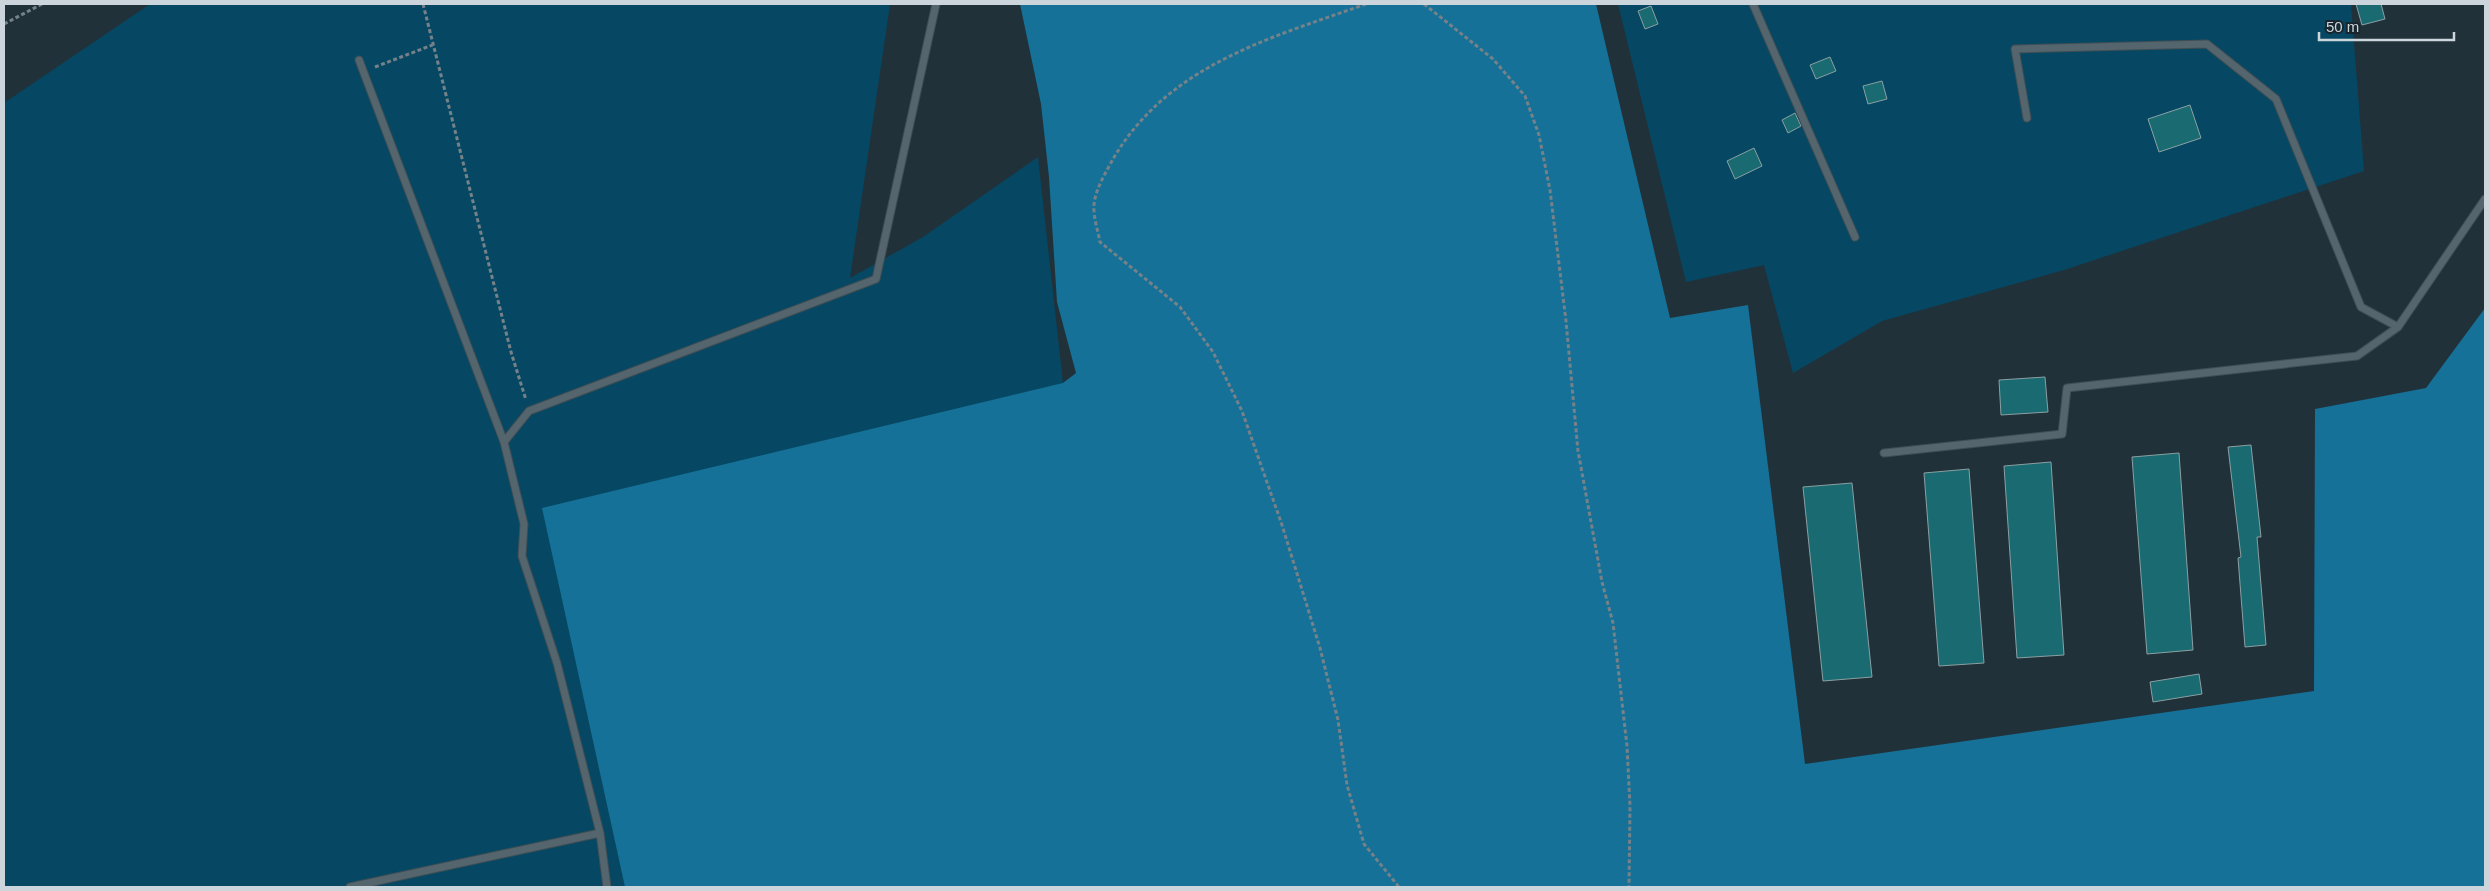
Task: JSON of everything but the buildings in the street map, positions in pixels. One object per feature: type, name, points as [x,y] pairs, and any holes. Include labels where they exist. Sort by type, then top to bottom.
[{"type":"lane","points":[[504,442],[529,411],[876,279],[936,4]]},
{"type":"lane","points":[[1753,4],[1855,237]]},
{"type":"lane","points":[[2027,118],[2015,49],[2207,44],[2276,99],[2361,307],[2398,327]]},
{"type":"lane","points":[[359,60],[504,442],[524,524],[522,556],[556,663],[600,833],[607,887]]},
{"type":"lane","points":[[1884,453],[2062,434],[2067,388],[2357,356],[2398,327],[2485,199]]},
{"type":"lane","points":[[350,887],[600,833]]},
{"type":"path","points":[[4,24],[42,4]]},
{"type":"path","points":[[423,4],[435,44],[511,352],[529,411]]},
{"type":"path","points":[[1366,4],[1215,62],[1170,91],[1122,144],[1104,174],[1094,204],[1100,242],[1180,307],[1213,352],[1242,410],[1282,525],[1320,648],[1338,720],[1347,785],[1364,844],[1399,887]]},
{"type":"path","points":[[1424,4],[1493,59],[1525,96],[1539,135],[1550,190],[1557,246],[1578,451],[1602,582],[1614,632],[1627,746],[1630,806],[1629,887]]},
{"type":"path","points":[[364,71],[435,44]]},
{"type":"shaded area","points":[[150,4],[890,4],[850,278],[923,237],[1038,157],[1063,383],[1154,887],[4,887],[4,103]]},
{"type":"shaded area","points":[[1020,4],[1596,4],[1670,318],[1748,305],[1805,764],[2314,691],[2315,409],[2426,388],[2485,308],[2485,887],[625,887],[542,508],[1063,383],[1076,373],[1057,302],[1049,177],[1041,104]]},
{"type":"shaded area","points":[[1618,4],[2351,4],[2364,171],[2064,270],[1882,321],[1793,373],[1764,265],[1686,282]]}]
